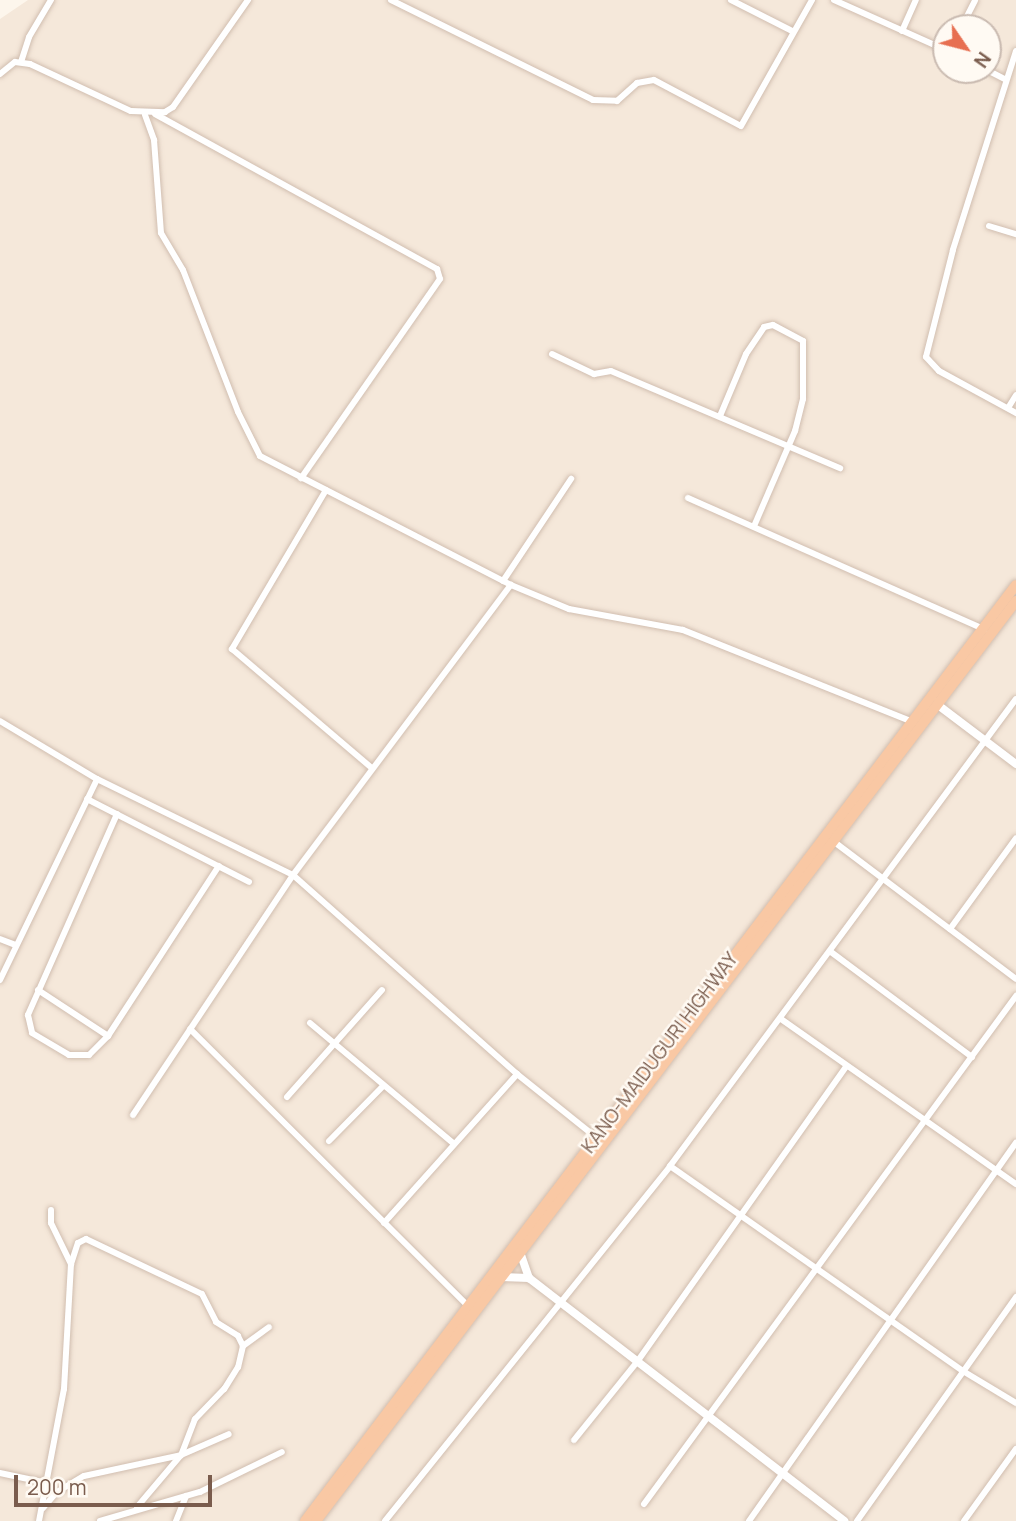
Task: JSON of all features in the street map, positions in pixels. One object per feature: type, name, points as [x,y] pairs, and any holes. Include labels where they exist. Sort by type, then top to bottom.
[{"type":"highway","name":"KANO-MAIDUGURI HIGHWAY","points":[[305,1521],[468,1306],[835,842],[938,705],[1016,585]]},
{"type":"highway","name":"KANO-MAIDUGURI HIGHWAY","points":[[316,1521],[502,1277],[600,1140],[911,721],[1016,601]]},
{"type":"street","points":[[21,62],[29,37],[51,0]]},
{"type":"street","points":[[0,74],[7,66],[21,62],[145,115],[155,114],[173,107],[248,0]]},
{"type":"street","points":[[391,0],[593,100],[617,101],[637,83],[654,80],[741,126],[812,0]]},
{"type":"street","points":[[731,0],[792,32]]},
{"type":"street","points":[[834,0],[932,44]]},
{"type":"street","points":[[850,8],[854,0]]},
{"type":"street","points":[[902,31],[916,0]]},
{"type":"street","points":[[1016,51],[953,250],[926,357],[939,371],[1016,413]]},
{"type":"street","points":[[155,114],[437,269],[440,279],[301,478]]},
{"type":"street","points":[[145,115],[154,140],[161,233],[188,282],[238,412],[260,456],[326,491],[359,503],[433,548],[569,609],[684,630],[911,721]]},
{"type":"street","points":[[989,226],[1016,233]]},
{"type":"street","points":[[720,416],[756,336],[773,325],[803,341],[803,399],[790,444],[754,526]]},
{"type":"street","points":[[552,354],[594,374],[611,371],[790,444],[840,468]]},
{"type":"street","points":[[1008,408],[1016,395]]},
{"type":"street","points":[[503,580],[571,479]]},
{"type":"street","points":[[326,491],[232,649],[372,768]]},
{"type":"street","points":[[688,498],[987,631]]},
{"type":"street","points":[[133,1115],[293,875],[511,584]]},
{"type":"street","points":[[385,1521],[563,1304],[670,1166],[1016,699]]},
{"type":"street","points":[[938,705],[1016,764]]},
{"type":"street","points":[[0,721],[97,779],[293,875],[517,1074],[600,1140]]},
{"type":"street","points":[[0,980],[97,779]]},
{"type":"street","points":[[86,799],[250,882]]},
{"type":"street","points":[[117,814],[38,990],[27,1025],[41,1041],[80,1058],[108,1036],[219,866]]},
{"type":"street","points":[[825,835],[1016,979]]},
{"type":"street","points":[[950,929],[1016,838]]},
{"type":"street","points":[[0,939],[16,945]]},
{"type":"street","points":[[831,952],[972,1057]]},
{"type":"street","points":[[38,990],[108,1036]]},
{"type":"street","points":[[287,1097],[382,990]]},
{"type":"street","points":[[644,1504],[819,1270],[1016,996]]},
{"type":"street","points":[[781,1019],[925,1123],[1016,1184]]},
{"type":"street","points":[[310,1023],[454,1144]]},
{"type":"street","points":[[190,1029],[468,1306]]},
{"type":"street","points":[[574,1440],[636,1362],[846,1067]]},
{"type":"street","points":[[384,1223],[517,1074]]},
{"type":"street","points":[[329,1141],[383,1086]]},
{"type":"street","points":[[749,1521],[784,1476],[1016,1143]]},
{"type":"street","points":[[670,1166],[962,1371],[1016,1403]]},
{"type":"street","points":[[51,1210],[51,1223],[71,1264]]},
{"type":"street","points":[[40,1521],[64,1389],[71,1264],[78,1243],[86,1239],[206,1297],[216,1322],[238,1336],[243,1346],[238,1367],[224,1389],[195,1419],[181,1455],[137,1507]]},
{"type":"street","points":[[520,1252],[529,1278],[709,1420],[845,1521]]},
{"type":"street","points":[[502,1277],[529,1278]]},
{"type":"street","points":[[857,1521],[1016,1297]]},
{"type":"street","points":[[243,1346],[269,1327]]},
{"type":"street","points":[[41,1511],[57,1492],[84,1476],[181,1455],[229,1434]]},
{"type":"street","points":[[964,1521],[1016,1449]]},
{"type":"street","points":[[100,1521],[137,1507],[186,1496],[265,1464],[282,1452]]},
{"type":"street","points":[[0,1473],[47,1483]]},
{"type":"street","points":[[176,1521],[186,1496]]},
{"type":"shaded area","points":[[28,0],[1016,0],[1016,1521],[0,1521],[0,19]]}]
